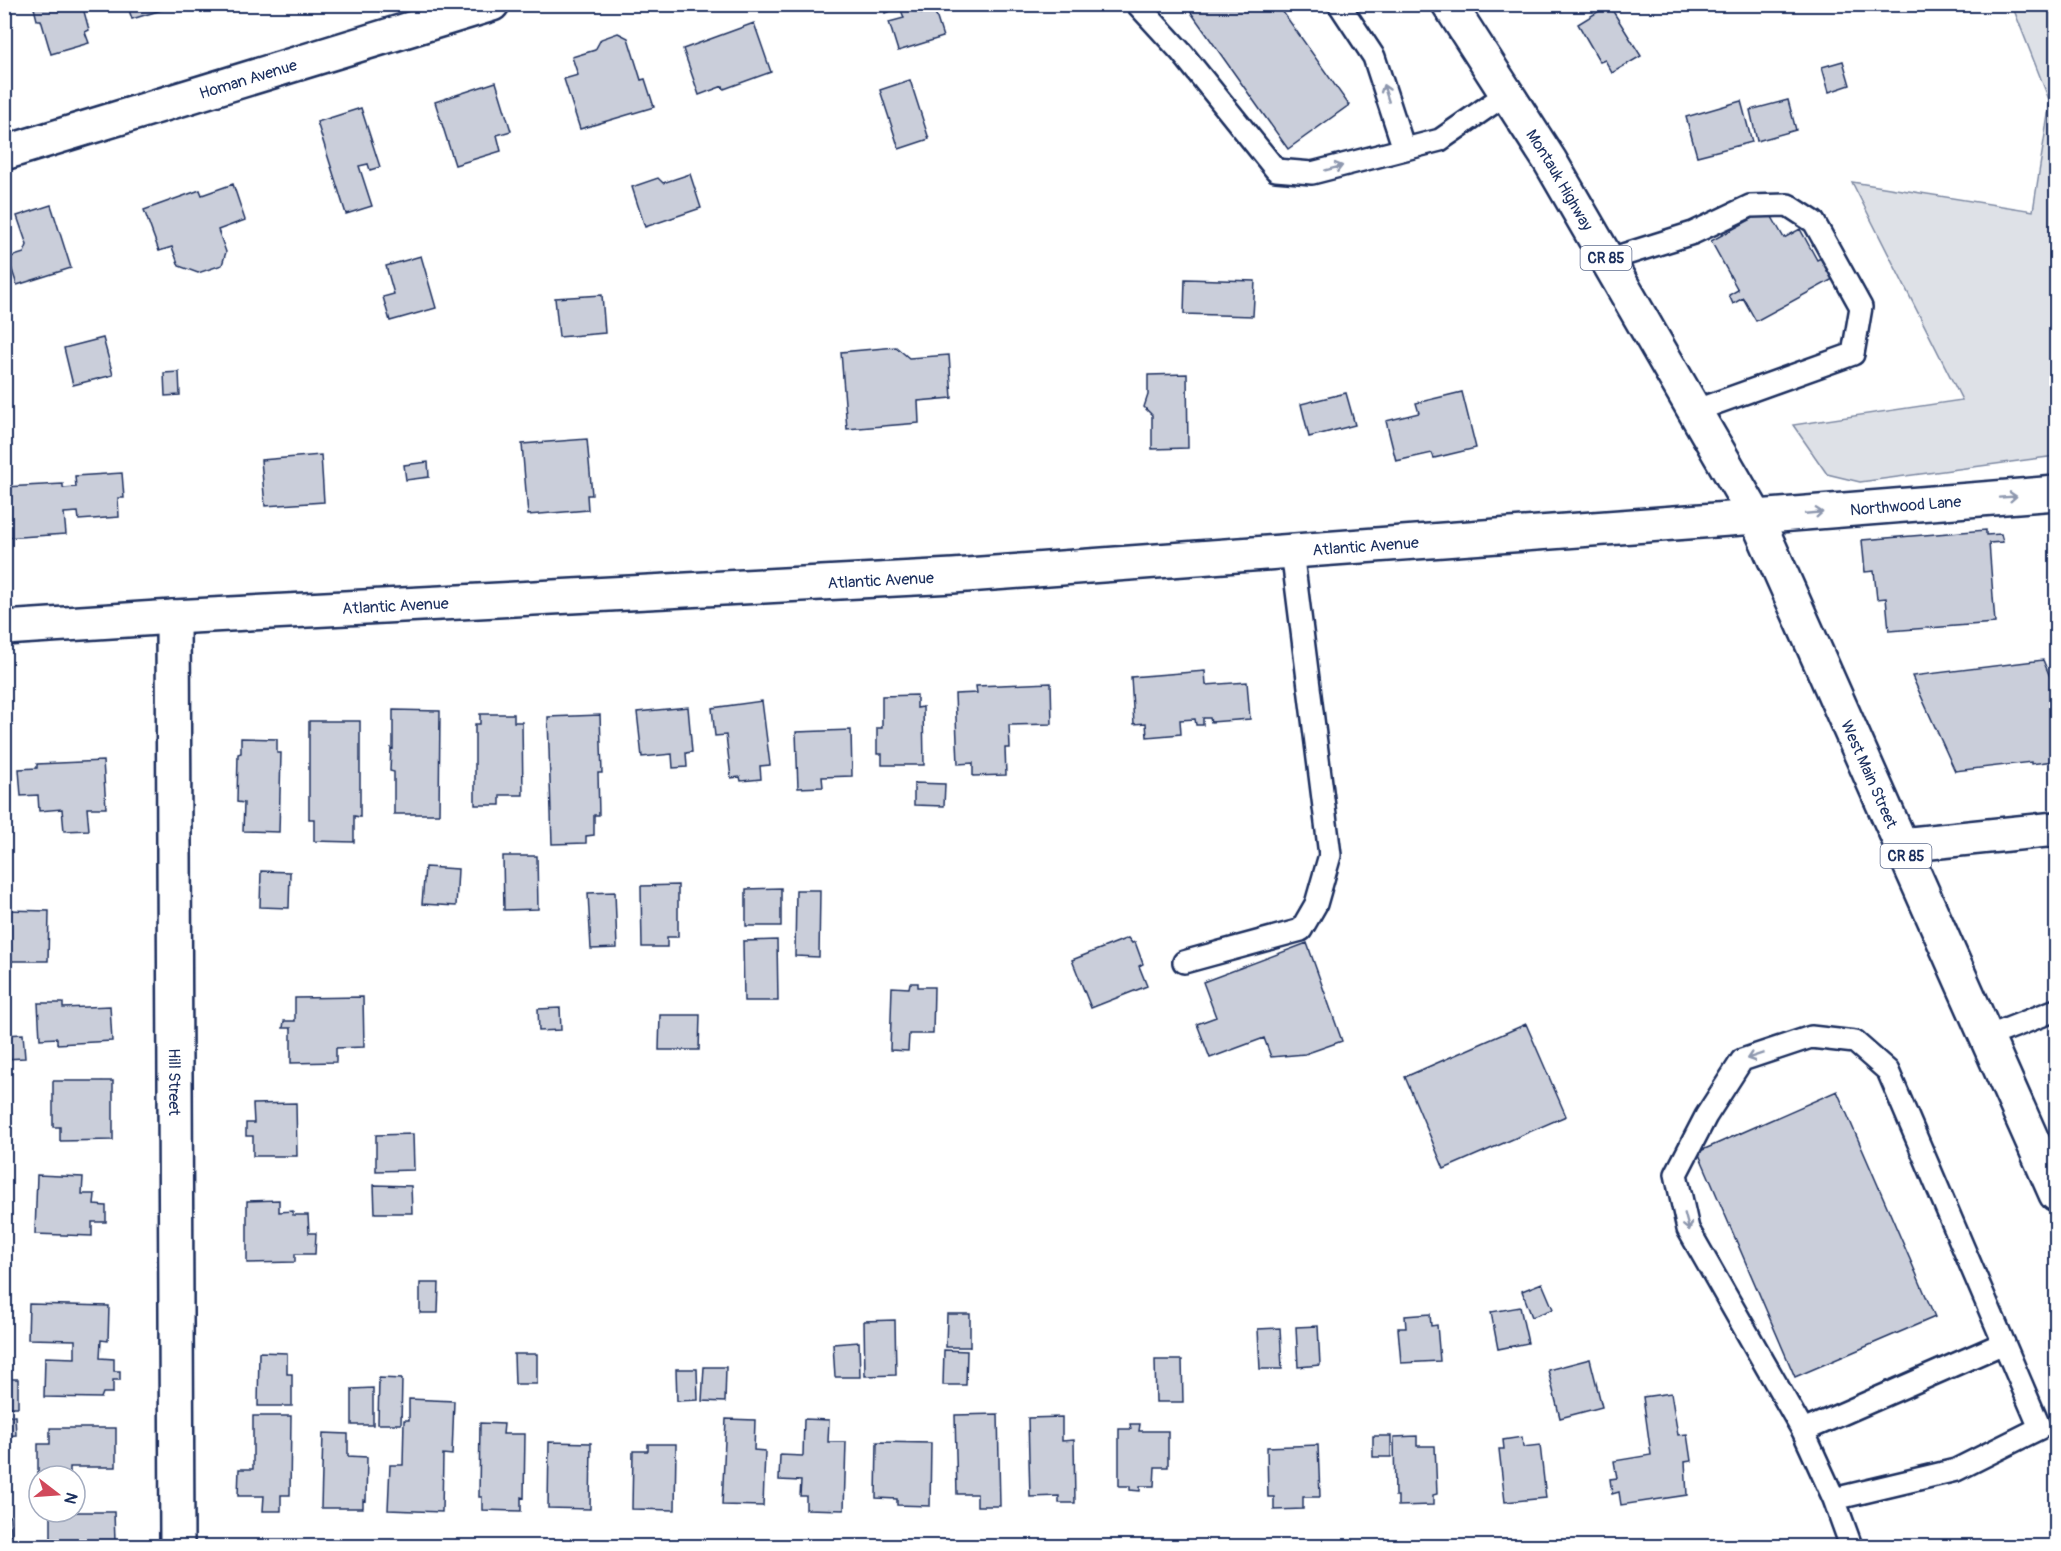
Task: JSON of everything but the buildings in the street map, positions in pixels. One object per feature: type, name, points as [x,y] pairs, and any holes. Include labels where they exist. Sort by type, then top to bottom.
[{"type":"street","name":"Homan Avenue","points":[[4,153],[492,4]]},
{"type":"street","name":"Montauk Highway","points":[[1449,4],[1550,161],[1756,517]]},
{"type":"street","name":"Northwood Lane","points":[[1756,517],[2056,493]]},
{"type":"street","name":"Atlantic Avenue","points":[[4,628],[173,616],[953,576],[1756,517]]},
{"type":"street","name":"West Main Street","points":[[1756,517],[2056,1194]]},
{"type":"street","name":"Hill Street","points":[[173,616],[177,1546]]},
{"type":"street","points":[[1901,845],[2056,828]]},
{"type":"lane","points":[[1137,4],[1182,53],[1276,170],[1312,173],[1440,140],[1506,94]]},
{"type":"lane","points":[[1339,4],[1374,57],[1404,149]]},
{"type":"lane","points":[[1607,260],[1693,234],[1750,206],[1788,205],[1814,222],[1860,307],[1852,354],[1694,411]]},
{"type":"lane","points":[[1184,962],[1300,930],[1316,904],[1330,855],[1292,551]]},
{"type":"lane","points":[[1987,1037],[2056,1010]]},
{"type":"lane","points":[[1834,1499],[1956,1470],[2040,1428],[1888,1071],[1855,1042],[1810,1037],[1742,1060],[1706,1116],[1676,1174],[1688,1229],[1803,1431],[1834,1499],[1851,1546]]},
{"type":"lane","points":[[1803,1431],[2004,1343]]},
{"type":"shaded area","points":[[2012,5],[2056,5],[2056,456],[1860,482],[1827,474],[1793,425],[1962,400],[1852,182],[2033,211],[2050,102]]}]
